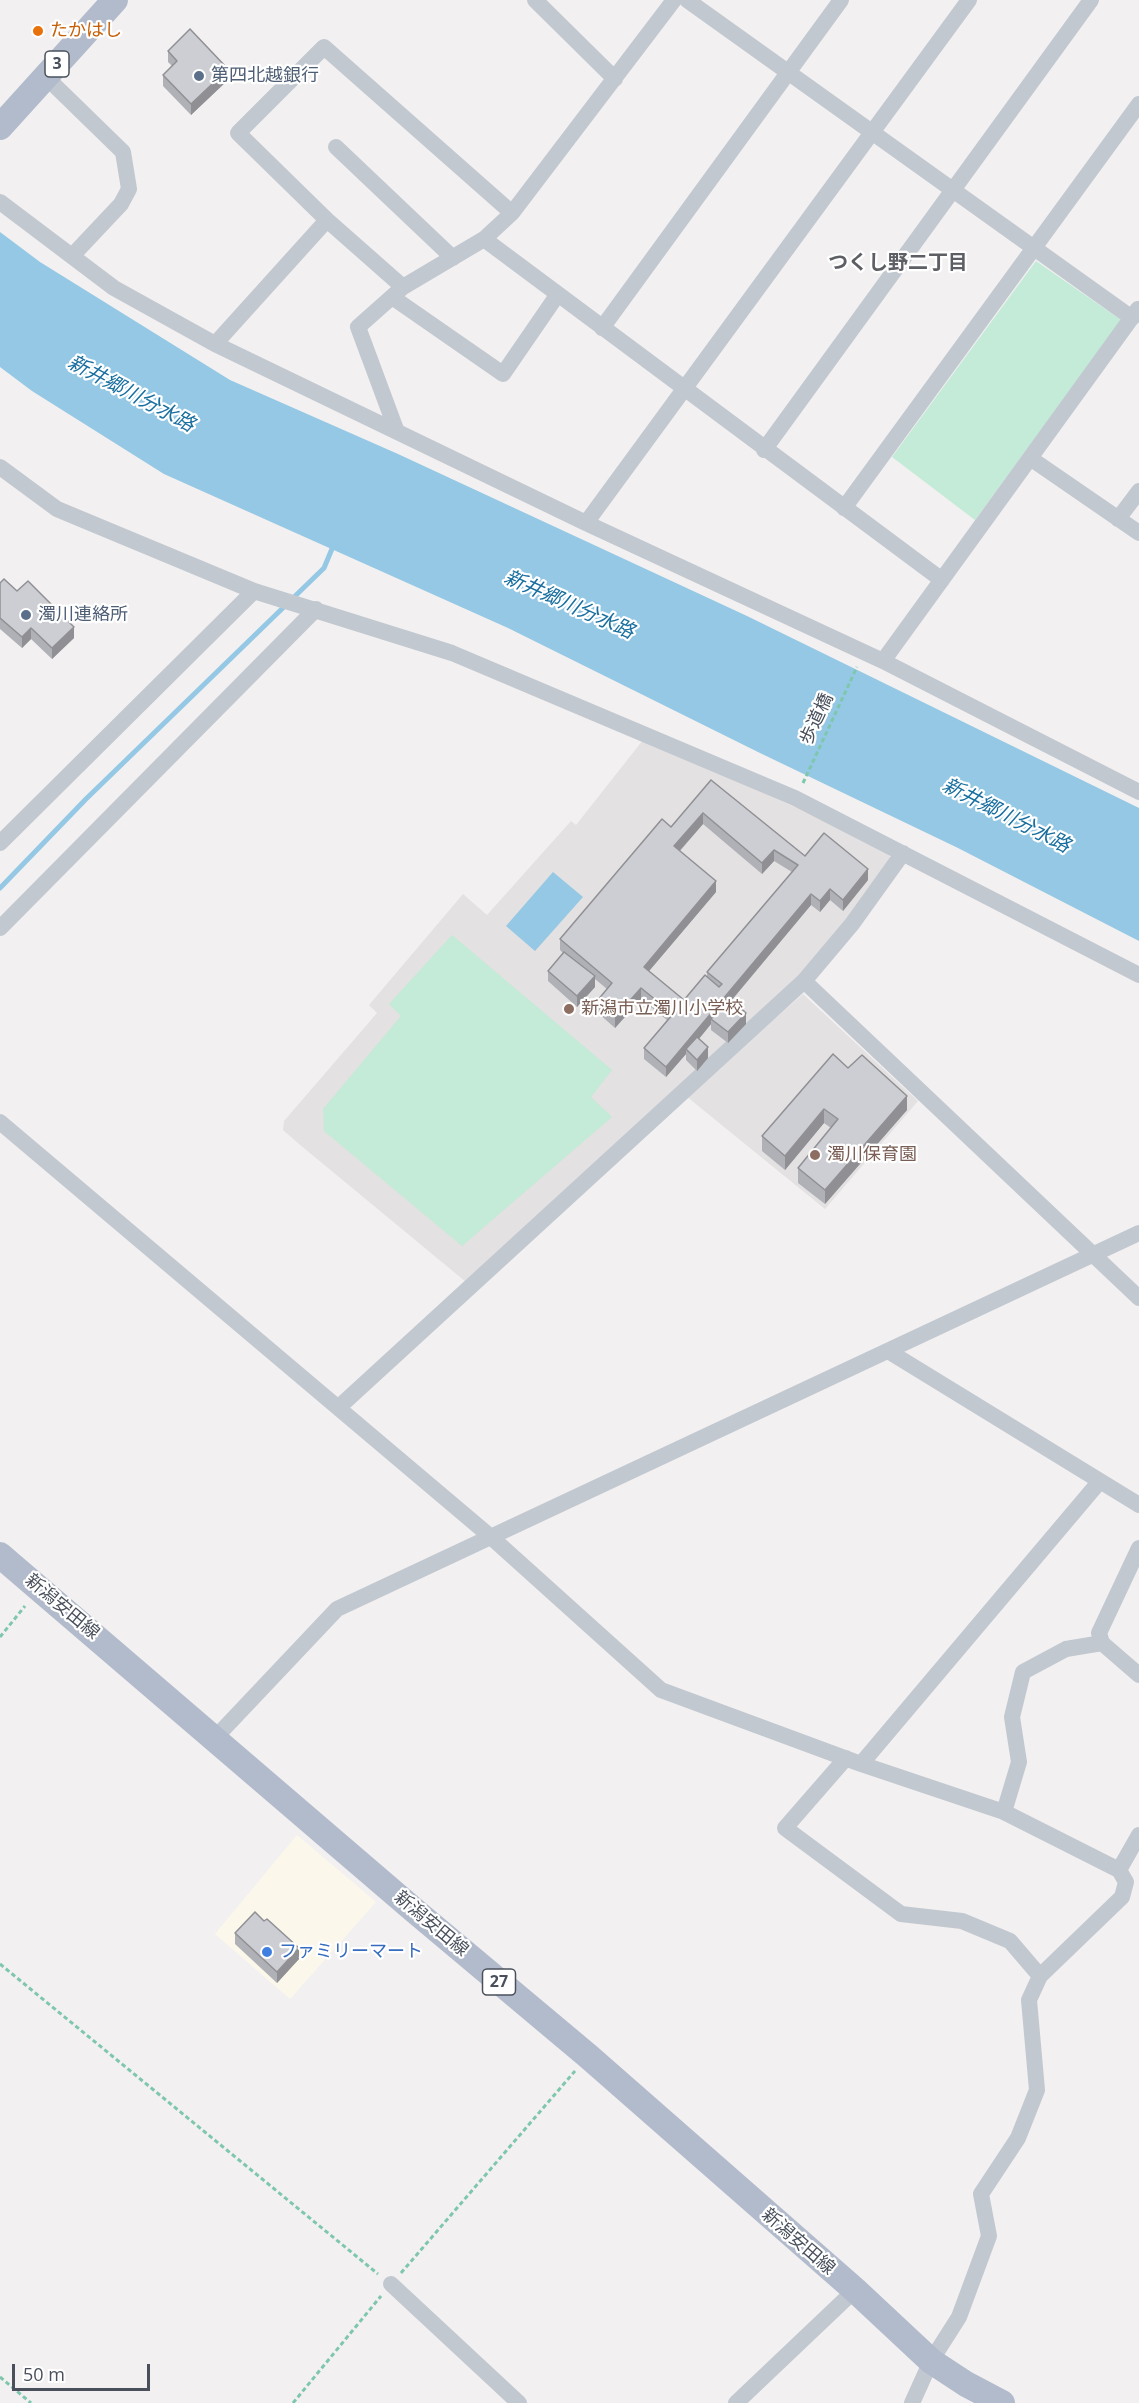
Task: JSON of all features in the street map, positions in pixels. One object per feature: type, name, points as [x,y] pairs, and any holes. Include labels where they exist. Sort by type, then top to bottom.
[{"type":"main road","name":"3","points":[[0,127],[115,0]]},
{"type":"main road","name":"新潟安田線","points":[[0,1555],[415,1911],[588,2056],[855,2290],[931,2361],[1002,2403]]},
{"type":"street","points":[[535,0],[615,80]]},
{"type":"street","points":[[398,432],[358,327],[397,292],[484,239],[512,213],[674,0]]},
{"type":"street","points":[[687,0],[1035,249],[1136,313],[883,661]]},
{"type":"street","points":[[602,328],[787,72],[842,0]]},
{"type":"street","points":[[586,523],[969,0]]},
{"type":"street","points":[[764,450],[1091,0]]},
{"type":"street","points":[[512,213],[324,47],[238,133],[397,292],[503,374],[558,294]]},
{"type":"street","points":[[46,76],[123,152],[129,189],[121,204],[72,256]]},
{"type":"street","points":[[844,508],[1139,104]]},
{"type":"street","points":[[336,147],[453,258]]},
{"type":"street","points":[[0,202],[114,288],[214,344],[586,523],[883,661],[1139,792]]},
{"type":"street","points":[[214,344],[327,220]]},
{"type":"street","points":[[484,239],[682,389],[942,580]]},
{"type":"street","points":[[1030,458],[1139,533]]},
{"type":"street","points":[[0,466],[57,509],[254,591],[463,658],[795,798],[1139,975]]},
{"type":"street","points":[[1118,519],[1139,491]]},
{"type":"street","points":[[0,843],[254,591]]},
{"type":"street","points":[[0,928],[316,609]]},
{"type":"street","points":[[339,1407],[804,981],[852,924],[903,853]]},
{"type":"street","points":[[804,981],[1139,1299]]},
{"type":"street","points":[[0,1122],[491,1537],[661,1690],[853,1761],[1004,1812],[1128,1880]]},
{"type":"street","points":[[215,1738],[337,1609],[1139,1233]]},
{"type":"street","points":[[888,1351],[1139,1505]]},
{"type":"street","points":[[1041,1976],[1010,1941],[962,1921],[902,1914],[785,1828],[853,1761],[1100,1481]]},
{"type":"street","points":[[1139,1548],[1099,1633],[1102,1643],[1139,1676]]},
{"type":"street","points":[[1004,1812],[1019,1762],[1012,1717],[1023,1672],[1066,1649],[1102,1643]]},
{"type":"street","points":[[912,2403],[931,2361],[959,2317],[989,2236],[981,2194],[1018,2138],[1036,2090],[1029,2000],[1041,1976],[1122,1897],[1139,1835]]},
{"type":"street","points":[[391,2284],[519,2403]]},
{"type":"street","points":[[736,2403],[855,2290]]},
{"type":"path","name":"歩道橋","points":[[806,775],[853,675]]},
{"type":"path","points":[[0,1637],[39,1588]]},
{"type":"path","points":[[0,1964],[391,2284]]},
{"type":"path","points":[[293,2403],[391,2284],[588,2056]]},
{"type":"path","points":[[0,2377],[31,2403]]},
{"type":"shaded area","name":"新潟市立濁川小学校","points":[[643,740],[886,847],[891,860],[861,901],[792,984],[466,1282],[283,1130],[284,1121],[377,1013],[369,1005],[463,894],[487,915],[571,821],[576,825]]},
{"type":"shaded area","name":"濁川保育園","points":[[803,994],[918,1101],[825,1209],[686,1096]]},
{"type":"shaded area","points":[[297,1835],[376,1902],[290,1999],[215,1934]]},
{"type":"green space","points":[[1036,261],[1121,320],[975,520],[892,457]]},
{"type":"green space","points":[[452,935],[612,1070],[591,1097],[612,1117],[462,1246],[324,1131],[323,1109],[401,1016],[389,1004]]},
{"type":"water","name":"新井郷川分水路","points":[[0,232],[40,262],[230,380],[398,454],[747,616],[1139,808],[1139,941],[958,848],[508,628],[164,474],[32,391],[0,367]]},
{"type":"water","points":[[553,872],[583,897],[535,951],[506,926]]},
{"type":"building","name":"第四北越銀行","points":[[190,29],[228,69],[191,104],[163,75],[177,61],[168,51]]},
{"type":"building","name":"濁川連絡所","points":[[4,579],[17,591],[28,581],[74,627],[52,648],[31,628],[22,637],[0,618],[0,583]]},
{"type":"building","points":[[711,780],[805,856],[824,833],[868,869],[843,900],[830,889],[820,901],[811,894],[666,1067],[644,1048],[673,1014],[641,988],[615,1017],[597,1001],[612,983],[560,939],[662,819],[671,827]],"holes":[[[703,813],[762,863],[774,850],[798,865],[707,972],[722,984],[719,987],[705,975],[684,1000],[644,967],[716,881],[674,846]]]},
{"type":"building","points":[[564,952],[595,976],[577,996],[548,971]]},
{"type":"building","points":[[730,998],[746,1013],[728,1032],[711,1019]]},
{"type":"building","points":[[697,1037],[708,1047],[697,1060],[686,1049]]},
{"type":"building","points":[[833,1054],[848,1068],[862,1055],[907,1096],[825,1190],[798,1168],[838,1119],[824,1109],[785,1156],[762,1136]]},
{"type":"building","name":"ファミリーマート","points":[[255,1912],[264,1921],[267,1919],[299,1948],[277,1972],[235,1933]]},
{"type":"waterway","points":[[0,888],[86,799],[324,568],[334,544]]},
{"type":"place","name":"たかはし","points":[[38,31]]},
{"type":"place","name":"第四北越銀行","points":[[199,76]]},
{"type":"place","name":"濁川連絡所","points":[[26,615]]},
{"type":"place","name":"新潟市立濁川小学校","points":[[569,1009]]},
{"type":"place","name":"濁川保育園","points":[[815,1155]]},
{"type":"place","name":"ファミリーマート","points":[[267,1952]]},
{"type":"district","name":"つくし野二丁目","points":[[898,263]]}]
